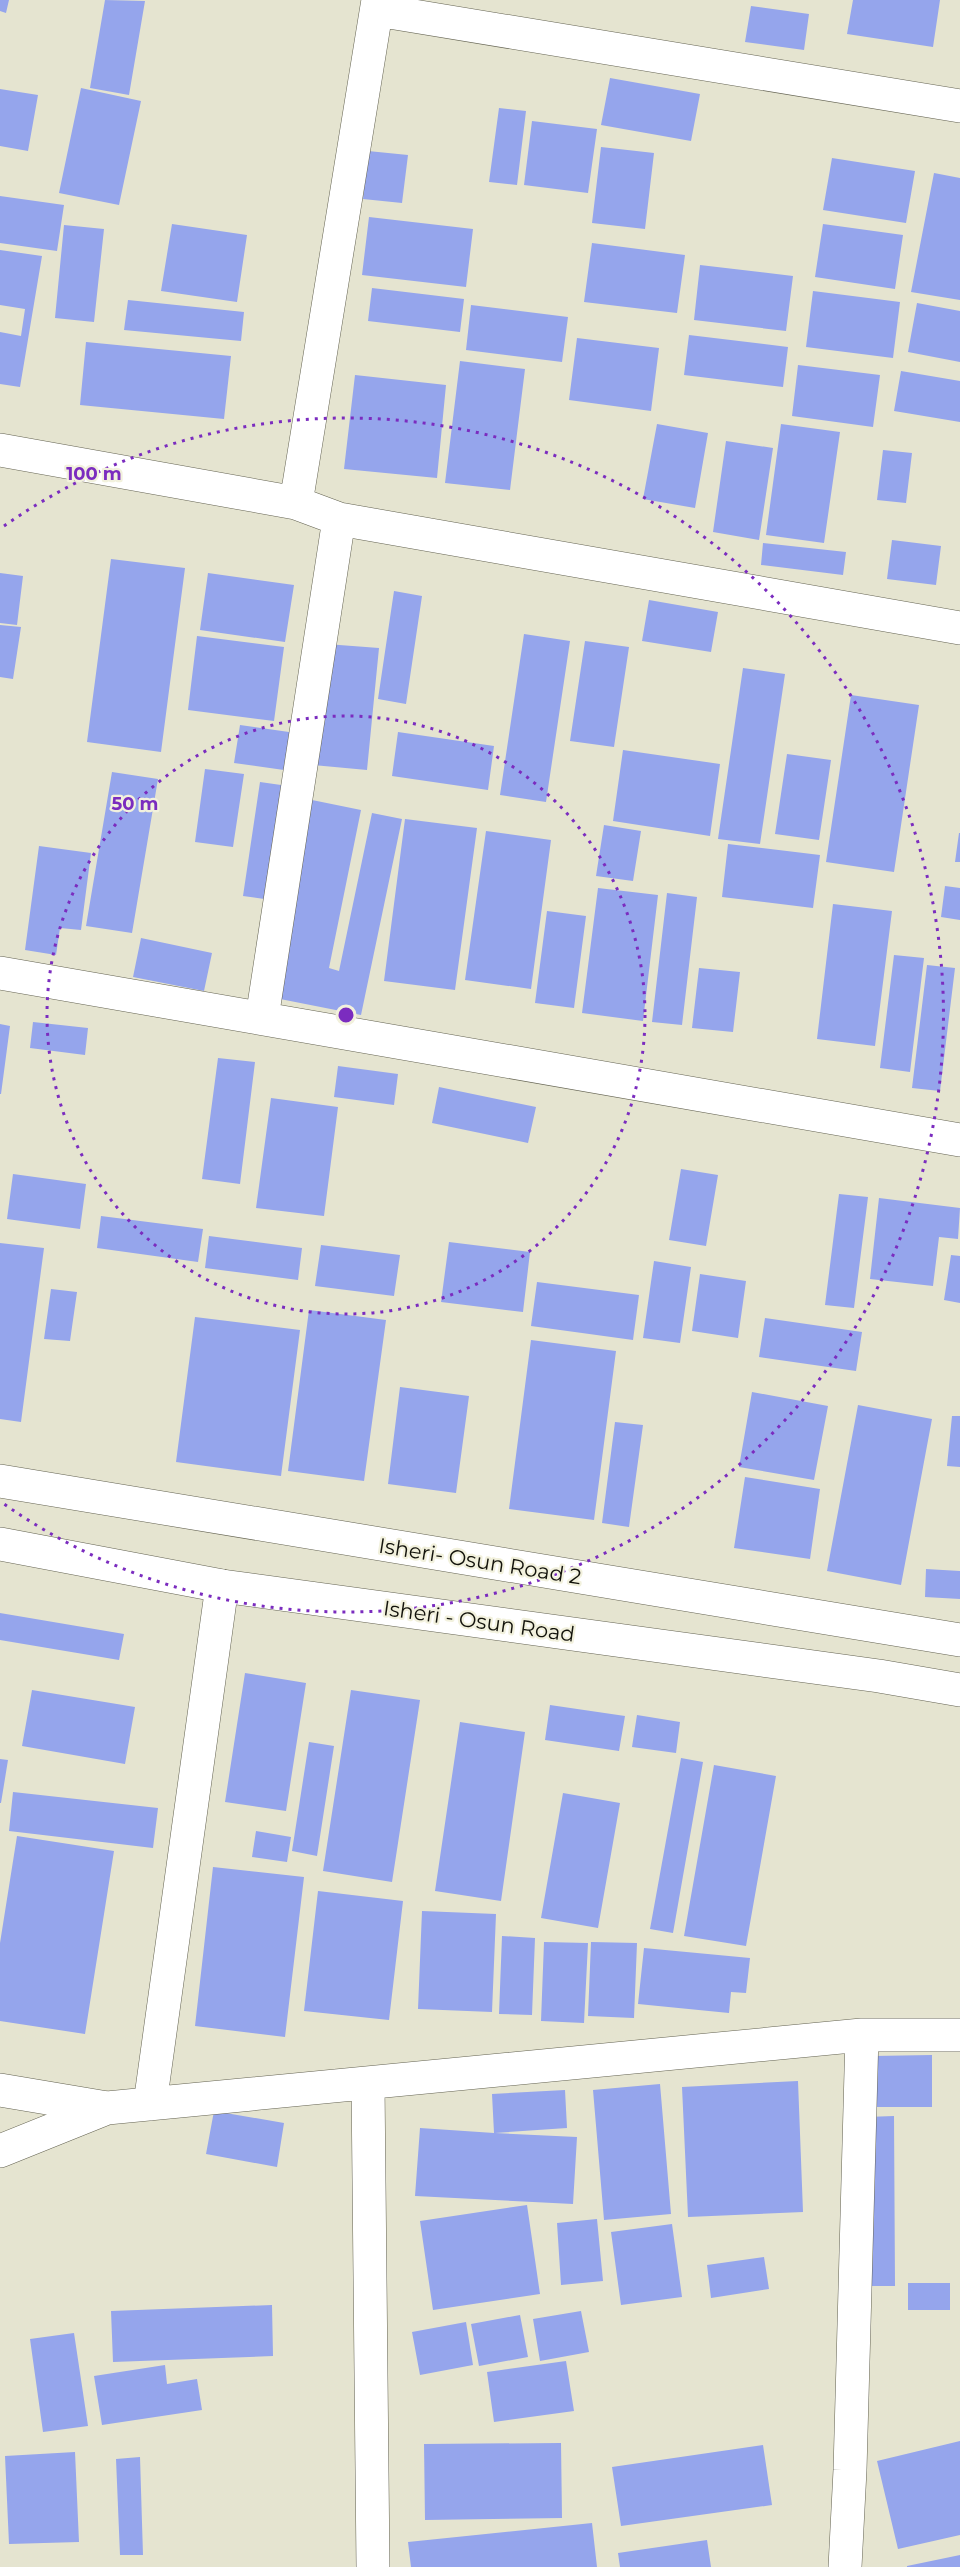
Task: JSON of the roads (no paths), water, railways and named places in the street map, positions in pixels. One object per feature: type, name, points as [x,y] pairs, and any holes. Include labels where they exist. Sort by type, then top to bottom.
[{"type":"street","points":[[297,503],[378,5],[960,106]]},
{"type":"street","points":[[0,450],[297,503],[339,519],[960,628]]},
{"type":"street","points":[[262,1018],[339,519]]},
{"type":"street","points":[[0,973],[960,1140]]},
{"type":"street","name":"Isheri- Osun Road 2","points":[[0,1481],[960,1640]]},
{"type":"street","name":"Isheri - Osun Road","points":[[0,1544],[222,1586],[879,1676],[960,1690]]},
{"type":"street","points":[[150,2104],[222,1586]]},
{"type":"street","points":[[0,2090],[106,2108],[862,2035],[960,2035]]},
{"type":"street","points":[[844,2567],[850,2470],[862,2035]]},
{"type":"street","points":[[368,2084],[373,2567]]},
{"type":"street","points":[[0,2151],[106,2108]]}]
